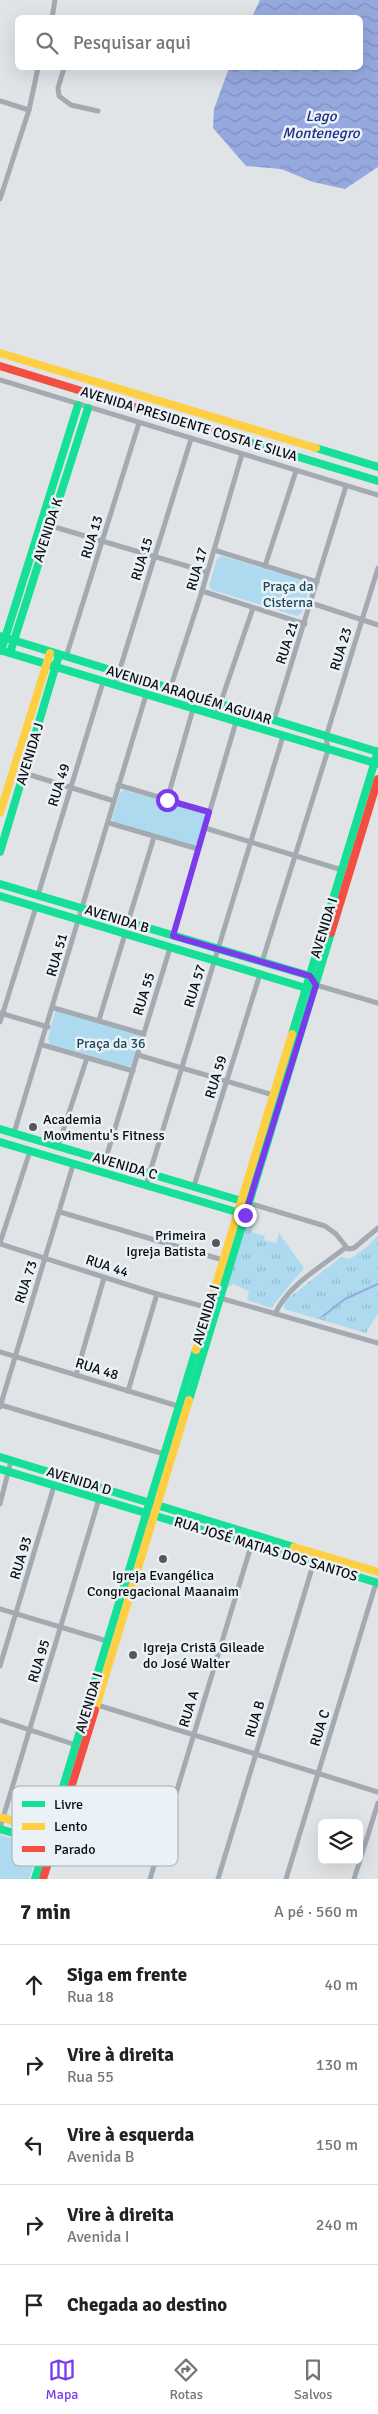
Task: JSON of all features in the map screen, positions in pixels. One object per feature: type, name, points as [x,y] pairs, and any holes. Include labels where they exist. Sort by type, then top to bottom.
[{"type":"street","points":[[52,15],[55,0]]},
{"type":"street","points":[[0,199],[29,110],[38,70]]},
{"type":"street","points":[[63,70],[58,88],[59,96],[71,104],[98,111]]},
{"type":"street","points":[[0,101],[29,110]]},
{"type":"street","name":"AVENIDA PRESIDENTE COSTA E SILVA","points":[[0,353],[378,467]]},
{"type":"street","name":"AVENIDA PRESIDENTE COSTA E SILVA","points":[[0,366],[378,481]]},
{"type":"street","points":[[0,380],[378,495]]},
{"type":"street","name":"AVENIDA K","points":[[0,651],[2,637],[41,523],[78,405]]},
{"type":"street","name":"AVENIDA K","points":[[10,653],[88,408]]},
{"type":"street","name":"RUA 13","points":[[62,656],[103,542],[139,423]]},
{"type":"street","points":[[281,452],[286,438]]},
{"type":"street","name":"RUA 15","points":[[115,685],[191,439]]},
{"type":"street","name":"RUA 17","points":[[170,689],[202,591],[242,454]]},
{"type":"street","points":[[265,566],[296,470]]},
{"type":"street","name":"RUA 21","points":[[274,720],[346,486]]},
{"type":"street","points":[[41,523],[207,572]]},
{"type":"street","points":[[214,550],[317,582]]},
{"type":"street","name":"RUA 23","points":[[326,737],[378,568]]},
{"type":"street","points":[[202,591],[305,624]]},
{"type":"street","points":[[311,603],[378,625]]},
{"type":"street","points":[[216,716],[253,608]]},
{"type":"street","name":"AVENIDA ARAQUÉM AGUIAR","points":[[2,637],[378,752]]},
{"type":"street","name":"AVENIDA ARAQUÉM AGUIAR","points":[[0,651],[376,764]]},
{"type":"street","name":"AVENIDA J","points":[[0,813],[48,664],[50,652]]},
{"type":"street","name":"AVENIDA J","points":[[0,852],[2,839],[56,667],[62,656]]},
{"type":"street","name":"RUA 49","points":[[38,895],[103,682]]},
{"type":"street","name":"RUA 51","points":[[14,1133],[43,1045],[146,695]]},
{"type":"street","points":[[167,800],[193,709]]},
{"type":"street","points":[[173,936],[236,722]]},
{"type":"street","name":"RUA 57","points":[[146,1185],[282,736]]},
{"type":"street","points":[[262,962],[328,750],[326,737]]},
{"type":"street","name":"AVENIDA I","points":[[150,1514],[149,1502],[164,1454],[183,1407],[220,1298],[241,1214],[240,1201],[376,764],[378,752]]},
{"type":"street","points":[[24,773],[114,801]]},
{"type":"street","name":"AVENIDA I","points":[[67,1786],[150,1514],[157,1505],[223,1260],[241,1214],[249,1204],[378,780]]},
{"type":"street","points":[[118,785],[209,812]]},
{"type":"street","points":[[108,823],[198,850]]},
{"type":"street","points":[[205,828],[342,870]]},
{"type":"street","points":[[128,922],[154,837]]},
{"type":"street","name":"AVENIDA B","points":[[0,884],[310,976]]},
{"type":"street","name":"AVENIDA B","points":[[0,896],[306,988]]},
{"type":"street","points":[[0,1022],[1,1013],[36,907]]},
{"type":"street","points":[[99,1020],[125,934]]},
{"type":"street","name":"RUA 55","points":[[105,1161],[170,948]]},
{"type":"street","name":"RUA 59","points":[[194,1186],[260,974]]},
{"type":"street","points":[[310,976],[316,985]]},
{"type":"street","points":[[306,988],[316,985],[378,1003]]},
{"type":"street","points":[[54,1008],[144,1034]]},
{"type":"street","points":[[1,1013],[48,1026]]},
{"type":"street","points":[[43,1045],[133,1071]]},
{"type":"street","points":[[138,1055],[181,1066],[273,1095]]},
{"type":"street","points":[[58,1146],[87,1058]]},
{"type":"street","points":[[0,1140],[1,1130]]},
{"type":"street","name":"AVENIDA C","points":[[1,1130],[194,1186],[249,1204]]},
{"type":"street","name":"AVENIDA C","points":[[0,1140],[30,1152],[241,1214]]},
{"type":"street","points":[[0,1244],[30,1152]]},
{"type":"street","name":"RUA 73","points":[[0,1406],[73,1165]]},
{"type":"street","points":[[249,1204],[325,1226],[336,1234],[347,1249]]},
{"type":"street","points":[[60,1212],[223,1260]]},
{"type":"street","points":[[276,1314],[281,1302],[294,1288],[347,1249],[354,1248],[378,1228]]},
{"type":"street","name":"RUA 44","points":[[0,1244],[104,1278],[209,1308]]},
{"type":"street","points":[[76,1375],[104,1278]]},
{"type":"street","points":[[128,1391],[157,1294]]},
{"type":"street","points":[[220,1298],[378,1343]]},
{"type":"street","name":"RUA 48","points":[[0,1352],[183,1407]]},
{"type":"street","points":[[0,1406],[164,1454]]},
{"type":"street","name":"AVENIDA D","points":[[0,1457],[157,1505]]},
{"type":"street","points":[[0,1504],[10,1472],[11,1460]]},
{"type":"street","name":"AVENIDA D","points":[[0,1469],[150,1514]]},
{"type":"street","name":"RUA 93","points":[[0,1666],[54,1486]]},
{"type":"street","name":"RUA 95","points":[[0,1829],[2,1817],[99,1499]]},
{"type":"street","name":"RUA JOSÉ MATIAS DOS SANTOS","points":[[157,1505],[378,1572]]},
{"type":"street","name":"RUA JOSÉ MATIAS DOS SANTOS","points":[[150,1514],[377,1583]]},
{"type":"street","name":"RUA A","points":[[178,1786],[251,1546]]},
{"type":"street","name":"RUA B","points":[[218,1879],[313,1564]]},
{"type":"street","name":"AVENIDA I","points":[[65,1786],[76,1745],[92,1704],[107,1641],[134,1567]]},
{"type":"street","name":"RUA C","points":[[286,1879],[377,1583]]},
{"type":"street","points":[[0,1608],[107,1641]]},
{"type":"street","points":[[92,1704],[378,1792]]},
{"type":"street","points":[[0,1720],[76,1745]]},
{"type":"street","points":[[354,1879],[378,1803]]},
{"type":"street","points":[[0,1829],[12,1833]]},
{"type":"street","name":"AVENIDA I","points":[[35,1879],[41,1866]]},
{"type":"street","name":"AVENIDA I","points":[[43,1879],[46,1866]]},
{"type":"street","name":"RUA A","points":[[150,1879],[154,1866]]},
{"type":"green space","name":"Praça da Cisterna","points":[[221,556],[306,581],[310,586],[302,612],[297,616],[212,590],[209,585],[217,559]]},
{"type":"green space","points":[[124,790],[203,813],[205,817],[197,844],[192,847],[115,824],[112,819],[120,793]]},
{"type":"green space","name":"Praça da 36","points":[[59,1009],[138,1033],[141,1037],[133,1065],[127,1067],[50,1044],[48,1038],[55,1012]]},
{"type":"green space","points":[[246,1217],[255,1220],[252,1232],[265,1236],[264,1240],[276,1243],[279,1233],[304,1268],[271,1308],[247,1300],[249,1291],[233,1284],[224,1290]]},
{"type":"green space","points":[[378,1235],[378,1313],[366,1333],[284,1309],[285,1301],[341,1257],[350,1259],[367,1247]]},
{"type":"green space","points":[[0,1835],[12,1839],[12,1866],[33,1866],[29,1879],[0,1879]]},
{"type":"water","name":"Lago Montenegro","points":[[260,0],[378,0],[378,167],[345,189],[313,182],[281,169],[246,166],[213,128],[214,109],[228,70],[363,70],[363,15],[253,15]]},
{"type":"waterway","points":[[323,1316],[345,1299],[378,1284]]},
{"type":"traffic: fast","points":[[1,651],[78,405]]},
{"type":"traffic: fast","points":[[10,653],[88,408]]},
{"type":"traffic: fast","points":[[242,440],[378,481]]},
{"type":"traffic: fast","points":[[316,448],[378,467]]},
{"type":"traffic: fast","points":[[0,636],[378,752]]},
{"type":"traffic: fast","points":[[0,650],[378,764]]},
{"type":"traffic: fast","points":[[0,852],[59,655]]},
{"type":"traffic: fast","points":[[292,1034],[378,751]]},
{"type":"traffic: fast","points":[[0,884],[310,976],[312,980]]},
{"type":"traffic: fast","points":[[0,896],[306,988],[310,987]]},
{"type":"traffic: fast","points":[[189,1400],[331,933]]},
{"type":"traffic: fast","points":[[0,1129],[245,1202]]},
{"type":"traffic: fast","points":[[0,1142],[240,1213]]},
{"type":"traffic: fast","points":[[63,1786],[196,1350]]},
{"type":"traffic: fast","points":[[0,1457],[294,1547]]},
{"type":"traffic: fast","points":[[0,1469],[378,1583]]},
{"type":"traffic: fast","points":[[0,1829],[12,1833]]},
{"type":"traffic: fast","points":[[35,1879],[39,1866]]},
{"type":"traffic: slow","points":[[0,353],[316,448]]},
{"type":"traffic: slow","points":[[0,813],[50,653]]},
{"type":"traffic: slow","points":[[196,1350],[292,1034]]},
{"type":"traffic: slow","points":[[95,1710],[189,1400]]},
{"type":"traffic: slow","points":[[294,1547],[378,1572]]},
{"type":"traffic: slow","points":[[0,1817],[12,1821]]},
{"type":"traffic: jam","points":[[0,366],[242,440]]},
{"type":"traffic: jam","points":[[331,933],[378,779]]},
{"type":"traffic: jam","points":[[72,1786],[95,1710]]},
{"type":"traffic: jam","points":[[43,1879],[47,1866]]},
{"type":"place","name":"Academia Movimentu's Fitness","points":[[33,1127]]},
{"type":"place","name":"Primeira Igreja Batista","points":[[216,1243]]},
{"type":"place","name":"Igreja Evangélica Congregacional Maanaim","points":[[163,1559]]},
{"type":"place","name":"Igreja Cristã Gileade do José Walter","points":[[133,1655]]},
{"type":"route","points":[[167,800],[209,812],[173,936],[310,976],[316,985],[245,1215]]}]
